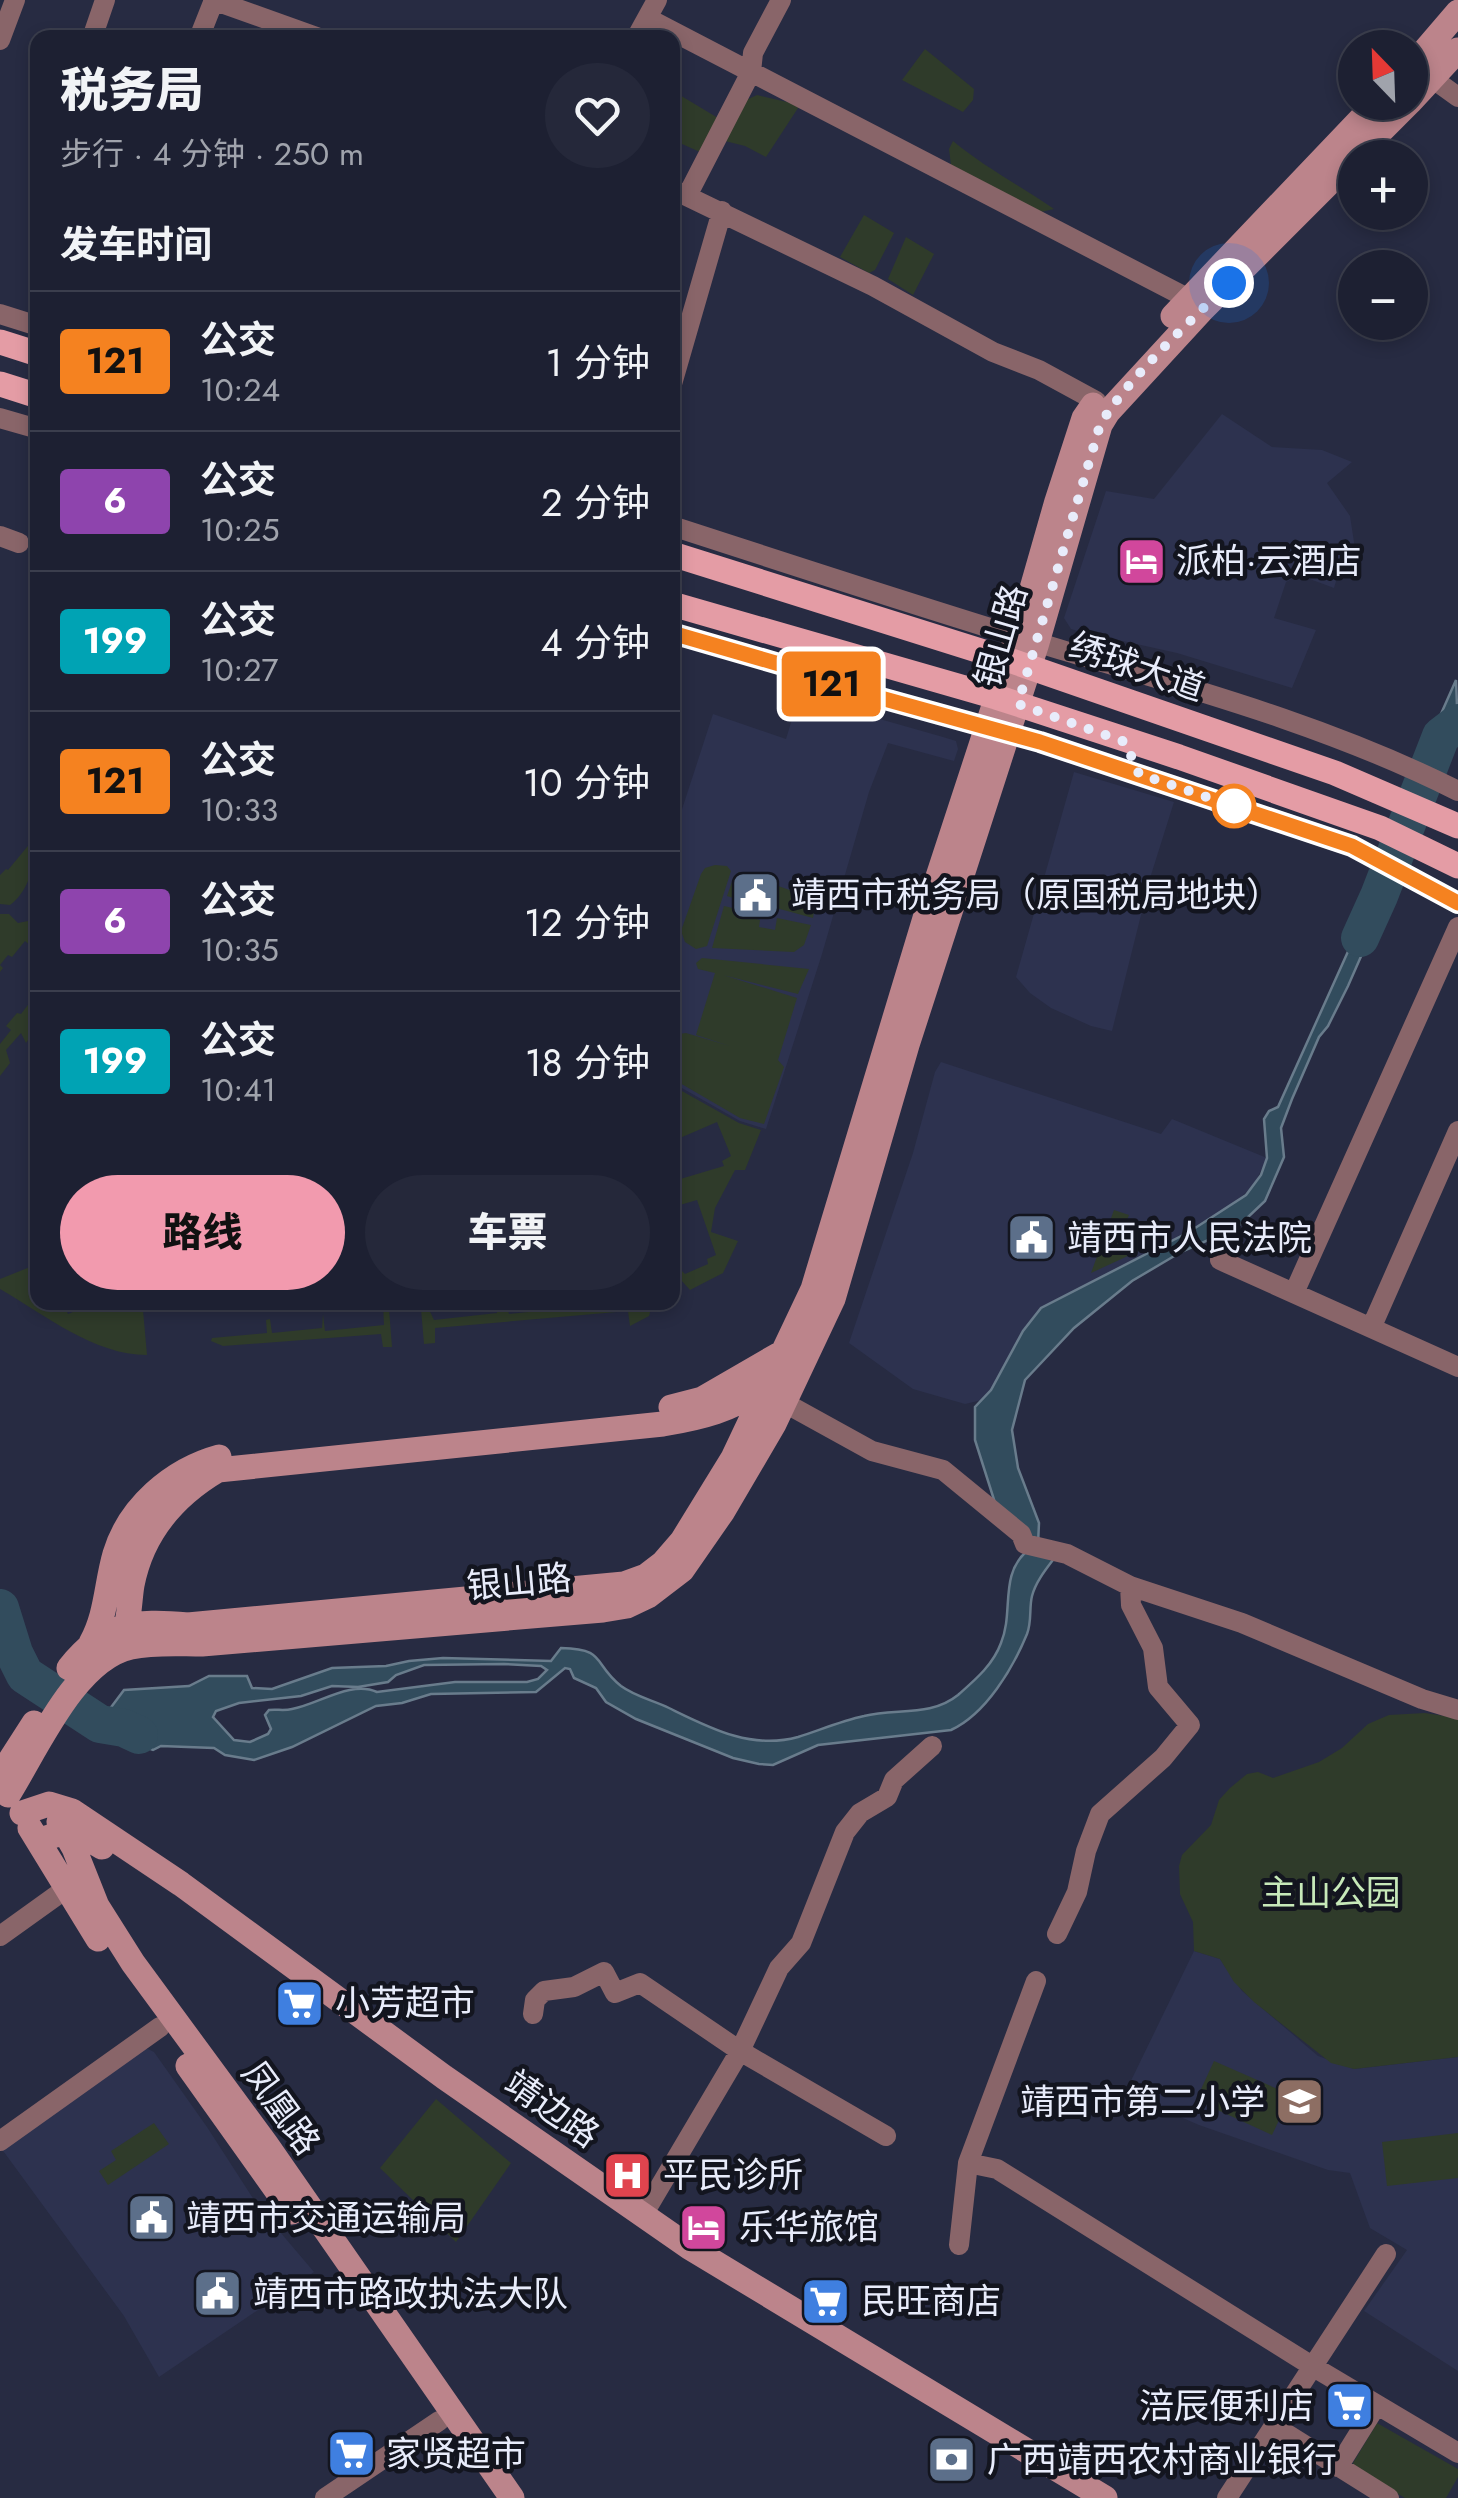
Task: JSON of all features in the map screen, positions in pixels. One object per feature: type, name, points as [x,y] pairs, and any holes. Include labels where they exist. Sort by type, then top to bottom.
[{"type":"main road","name":"银山路","points":[[1428,64],[1458,12]]},
{"type":"main road","name":"银山路","points":[[1428,70],[1458,50]]},
{"type":"main road","name":"银山路","points":[[1023,651],[1079,434],[1096,401],[1361,120]]},
{"type":"main road","name":"银山路","points":[[8,1781],[75,1674],[108,1632],[148,1621],[200,1624],[624,1584],[646,1576],[682,1541],[733,1458],[813,1289],[1100,425],[1201,310],[1392,120]]},
{"type":"main road","points":[[0,342],[30,351]]},
{"type":"main road","points":[[0,384],[30,393]]},
{"type":"main road","name":"绣球大道","points":[[680,556],[1023,651],[1184,721],[1450,821]]},
{"type":"main road","name":"绣球大道","points":[[680,606],[1007,701],[1180,757],[1380,828],[1458,866]]},
{"type":"main road","name":"银山路","points":[[95,1651],[628,1606],[682,1570],[751,1465],[785,1403],[833,1299],[997,731]]},
{"type":"main road","name":"银山路","points":[[126,1626],[134,1576],[154,1527],[183,1492],[218,1470],[662,1424],[720,1410],[750,1397],[787,1372],[810,1349]]},
{"type":"main road","name":"银山路","points":[[95,1651],[123,1530],[165,1483],[200,1462],[647,1412],[702,1399],[761,1368],[782,1352]]},
{"type":"main road","points":[[8,1781],[49,1804]]},
{"type":"main road","name":"凤凰路","points":[[8,1781],[49,1804],[97,1906],[133,1962],[248,2119],[512,2498]]},
{"type":"main road","name":"凤凰路","points":[[8,1781],[38,1841],[97,1938],[492,2498]]},
{"type":"main road","name":"靖边路","points":[[49,1804],[72,1810],[180,1884],[444,2077],[643,2215],[841,2341],[1105,2498]]},
{"type":"main road","points":[[38,1841],[64,1831]]},
{"type":"main road","name":"靖边路","points":[[64,1831],[75,1831],[169,1886],[592,2198],[1083,2498]]},
{"type":"street","points":[[0,40],[15,0]]},
{"type":"street","points":[[95,30],[105,0]]},
{"type":"street","points":[[202,30],[214,0],[287,30]]},
{"type":"street","points":[[680,189],[750,72],[753,53],[781,0]]},
{"type":"street","points":[[652,9],[750,72],[1188,299]]},
{"type":"street","points":[[1428,78],[1458,97]]},
{"type":"street","points":[[680,195],[873,286],[993,352],[1039,370],[1096,401]]},
{"type":"street","points":[[680,356],[722,212]]},
{"type":"street","points":[[0,314],[30,323]]},
{"type":"street","points":[[0,418],[30,427]]},
{"type":"street","points":[[680,529],[1023,651],[1167,679],[1404,764],[1451,788]]},
{"type":"street","points":[[680,636],[1139,774],[1352,846],[1458,903]]},
{"type":"street","points":[[808,643],[856,691]]},
{"type":"street","points":[[1167,679],[1184,721]]},
{"type":"street","points":[[1252,709],[1273,752]]},
{"type":"street","points":[[1125,742],[1139,774]]},
{"type":"street","points":[[1394,798],[1404,764]]},
{"type":"street","points":[[1294,1293],[1458,927]]},
{"type":"street","points":[[1372,1326],[1458,1131]]},
{"type":"street","points":[[1220,1260],[1456,1362]]},
{"type":"street","points":[[785,1403],[872,1451],[943,1470],[1032,1546],[1067,1554],[1130,1586],[1242,1622],[1422,1700],[1458,1710]]},
{"type":"street","points":[[1056,1934],[1076,1892],[1100,1814],[1164,1758],[1190,1725],[1158,1688],[1153,1648],[1131,1605],[1130,1586]]},
{"type":"street","points":[[643,2215],[740,2051],[779,1968],[801,1942],[845,1832],[860,1813],[887,1797],[894,1780],[932,1746]]},
{"type":"street","points":[[0,1936],[66,1888]]},
{"type":"street","points":[[533,2014],[534,2000],[544,1992],[574,1987],[604,1972],[615,1993],[640,1983],[740,2051],[886,2136]]},
{"type":"street","points":[[959,2245],[968,2163],[1036,1981]]},
{"type":"street","points":[[0,2141],[160,2027]]},
{"type":"street","points":[[968,2163],[998,2169],[1376,2406],[1458,2453]]},
{"type":"street","points":[[1226,2498],[1386,2254]]},
{"type":"street","points":[[1338,2468],[1376,2406]]},
{"type":"street","points":[[325,2498],[439,2421]]},
{"type":"street","points":[[1274,2426],[1389,2498]]},
{"type":"shaded area","points":[[1222,414],[1272,447],[1322,450],[1352,462],[1327,483],[1350,516],[1358,568],[1337,578],[1334,588],[1299,575],[1286,582],[1274,618],[1316,630],[1292,688],[1177,653],[1071,629],[1064,618],[1106,491],[1154,499]]},
{"type":"shaded area","points":[[1456,680],[1458,733],[1448,746],[1450,756],[1431,747],[1429,741]]},
{"type":"shaded area","name":"靖西市税务局（原国税局地块）","points":[[799,696],[956,741],[958,749],[954,761],[888,743],[869,792],[766,1129],[740,1121],[680,1087],[680,815],[713,714],[786,739]]},
{"type":"shaded area","points":[[1074,772],[1174,802],[1151,875],[1112,1031],[1051,1008],[1016,977]]},
{"type":"shaded area","points":[[1378,892],[1388,895],[1292,1099],[1281,1128],[1284,1157],[1265,1201],[1228,1236],[1215,1237],[1181,1252],[1132,1281],[1074,1328],[1025,1380],[1012,1430],[1018,1468],[1039,1523],[1038,1544],[996,1506],[975,1440],[975,1407],[991,1390],[1023,1331],[1041,1308],[1189,1232],[1246,1195],[1261,1175],[1267,1158],[1264,1119],[1278,1107]]},
{"type":"shaded area","name":"靖西市人民法院","points":[[941,1062],[1161,1134],[1172,1119],[1267,1158],[1254,1185],[1230,1207],[1170,1243],[1041,1308],[991,1390],[982,1400],[965,1404],[913,1389],[849,1343]]},
{"type":"shaded area","points":[[1027,1551],[1056,1556],[1034,1590],[1029,1629],[1014,1661],[987,1702],[964,1723],[951,1730],[818,1745],[773,1765],[733,1758],[636,1719],[606,1702],[596,1688],[574,1678],[570,1669],[565,1668],[536,1692],[431,1694],[376,1706],[292,1747],[254,1760],[225,1755],[214,1748],[161,1746],[153,1750],[80,1723],[106,1714],[124,1690],[189,1686],[209,1676],[247,1676],[252,1688],[272,1689],[332,1668],[443,1658],[551,1661],[561,1648],[593,1654],[627,1690],[715,1729],[747,1739],[781,1740],[864,1716],[925,1709],[958,1695],[983,1672],[998,1651],[1005,1631],[1010,1582],[1018,1561]],"holes":[[[424,1665],[541,1666],[547,1670],[538,1679],[527,1682],[455,1682],[377,1692],[357,1689],[292,1709],[269,1710],[265,1715],[271,1729],[250,1742],[234,1740],[213,1717],[216,1711],[239,1703],[301,1696],[332,1686],[388,1682]]]},
{"type":"shaded area","points":[[0,1594],[11,1612],[17,1650],[31,1670],[42,1672],[30,1690],[17,1689],[16,1676],[0,1652]]},
{"type":"shaded area","name":"靖西市第二小学","points":[[1194,1951],[1220,1959],[1242,1991],[1318,2056],[1354,2069],[1458,2057],[1458,2371],[1364,2311],[1407,2250],[1370,2228],[1350,2173],[1328,2170],[1199,2125],[1125,2093]]},
{"type":"shaded area","points":[[148,2049],[207,2127],[258,2206],[314,2272],[159,2377],[124,2316],[1,2148],[136,2050]]},
{"type":"green space","points":[[925,49],[974,89],[973,100],[963,112],[902,80]]},
{"type":"green space","points":[[680,95],[718,118],[700,152],[680,143]]},
{"type":"green space","points":[[757,95],[800,105],[766,157],[725,141],[746,100]]},
{"type":"green space","points":[[953,141],[1054,209],[1041,212],[951,165],[949,149]]},
{"type":"green space","points":[[864,215],[894,233],[875,270],[869,273],[840,257]]},
{"type":"green space","points":[[906,237],[934,254],[913,295],[888,279]]},
{"type":"green space","points":[[30,843],[30,874],[10,905],[0,904],[0,875]]},
{"type":"green space","points":[[715,865],[727,866],[731,871],[707,946],[696,949],[685,942],[681,931],[701,874]]},
{"type":"green space","points":[[739,872],[812,898],[813,918],[765,905],[752,891],[733,898],[727,896]]},
{"type":"green space","points":[[724,906],[749,912],[749,917],[760,920],[759,927],[775,930],[777,918],[811,925],[804,945],[794,952],[712,948]]},
{"type":"green space","points":[[0,914],[9,914],[18,923],[30,921],[30,945],[25,941],[0,965]]},
{"type":"green space","points":[[702,958],[809,969],[798,994],[723,975],[797,998],[778,1060],[784,1067],[764,1124],[740,1118],[680,1083],[680,1034],[730,1046],[696,1035],[715,973],[698,969],[696,963]]},
{"type":"green space","points":[[30,1002],[30,1038],[26,1043],[21,1033],[6,1050],[10,1063],[0,1076],[0,1044],[11,1030],[6,1026],[17,1013],[21,1014]]},
{"type":"green space","points":[[680,1090],[739,1123],[761,1130],[745,1170],[735,1170],[715,1208],[711,1232],[738,1241],[723,1273],[690,1290],[680,1280],[680,1272],[685,1274],[708,1264],[707,1259],[716,1255],[697,1200],[680,1205],[680,1179],[724,1166],[722,1161],[731,1156],[717,1122],[680,1138]]},
{"type":"green space","points":[[1114,1210],[1129,1215],[1127,1220],[1160,1237],[1156,1243],[1091,1273]]},
{"type":"green space","points":[[30,1267],[30,1307],[0,1289],[0,1279]]},
{"type":"green space","points":[[34,1310],[66,1310],[68,1314],[78,1310],[143,1310],[147,1355],[108,1348],[70,1332]]},
{"type":"green space","points":[[383,1310],[389,1310],[392,1347],[383,1347],[381,1334],[223,1346],[211,1341],[267,1333],[266,1320],[270,1319],[272,1333],[322,1328],[323,1314],[325,1331],[384,1325]]},
{"type":"green space","points":[[421,1310],[429,1310],[434,1320],[497,1313],[497,1310],[508,1310],[509,1314],[651,1310],[649,1316],[630,1326],[628,1311],[435,1328],[435,1343],[424,1344]]},
{"type":"green space","name":"主山公园","points":[[1425,1713],[1458,1718],[1458,2057],[1354,2069],[1331,2063],[1254,2002],[1234,1982],[1220,1959],[1194,1951],[1193,1922],[1180,1894],[1179,1866],[1182,1855],[1211,1825],[1219,1800],[1247,1774],[1258,1772],[1273,1778],[1319,1762],[1342,1748],[1368,1724],[1389,1715]]},
{"type":"green space","points":[[1214,2061],[1291,2095],[1272,2135],[1196,2100]]},
{"type":"green space","points":[[436,2099],[511,2163],[456,2242],[380,2168]]},
{"type":"green space","points":[[154,2123],[169,2144],[108,2185],[99,2171],[116,2160],[111,2151]]},
{"type":"green space","points":[[1458,2133],[1458,2178],[1387,2186],[1382,2142]]},
{"type":"green space","points":[[1377,2423],[1458,2469],[1458,2477],[1446,2498],[1405,2498],[1354,2468],[1353,2463]]},
{"type":"waterway","points":[[1360,938],[1441,736],[1458,723]]},
{"type":"waterway","points":[[0,1608],[25,1675],[100,1724],[139,1735]]},
{"type":"bus line","name":"121","points":[[680,635],[786,666],[816,680],[1040,742],[1352,846],[1458,903]]},
{"type":"place","name":"派柏·云酒店","points":[[1141,561]]},
{"type":"place","name":"靖西市税务局（原国税局地块）","points":[[756,895]]},
{"type":"place","name":"靖西市人民法院","points":[[1032,1238]]},
{"type":"place","name":"小芳超市","points":[[300,2003]]},
{"type":"place","name":"靖西市第二小学","points":[[1300,2102]]},
{"type":"place","name":"平民诊所","points":[[628,2175]]},
{"type":"place","name":"靖西市交通运输局","points":[[151,2218]]},
{"type":"place","name":"乐华旅馆","points":[[704,2227]]},
{"type":"place","name":"靖西市路政执法大队","points":[[218,2294]]},
{"type":"place","name":"民旺商店","points":[[826,2301]]},
{"type":"place","name":"涪辰便利店","points":[[1349,2406]]},
{"type":"place","name":"家贤超市","points":[[351,2454]]},
{"type":"place","name":"广西靖西农村商业银行","points":[[952,2460]]},
{"type":"route","points":[[1229,283],[1152,363],[1100,425],[1018,704],[1125,742],[1139,774],[1245,810],[1234,806]]}]
